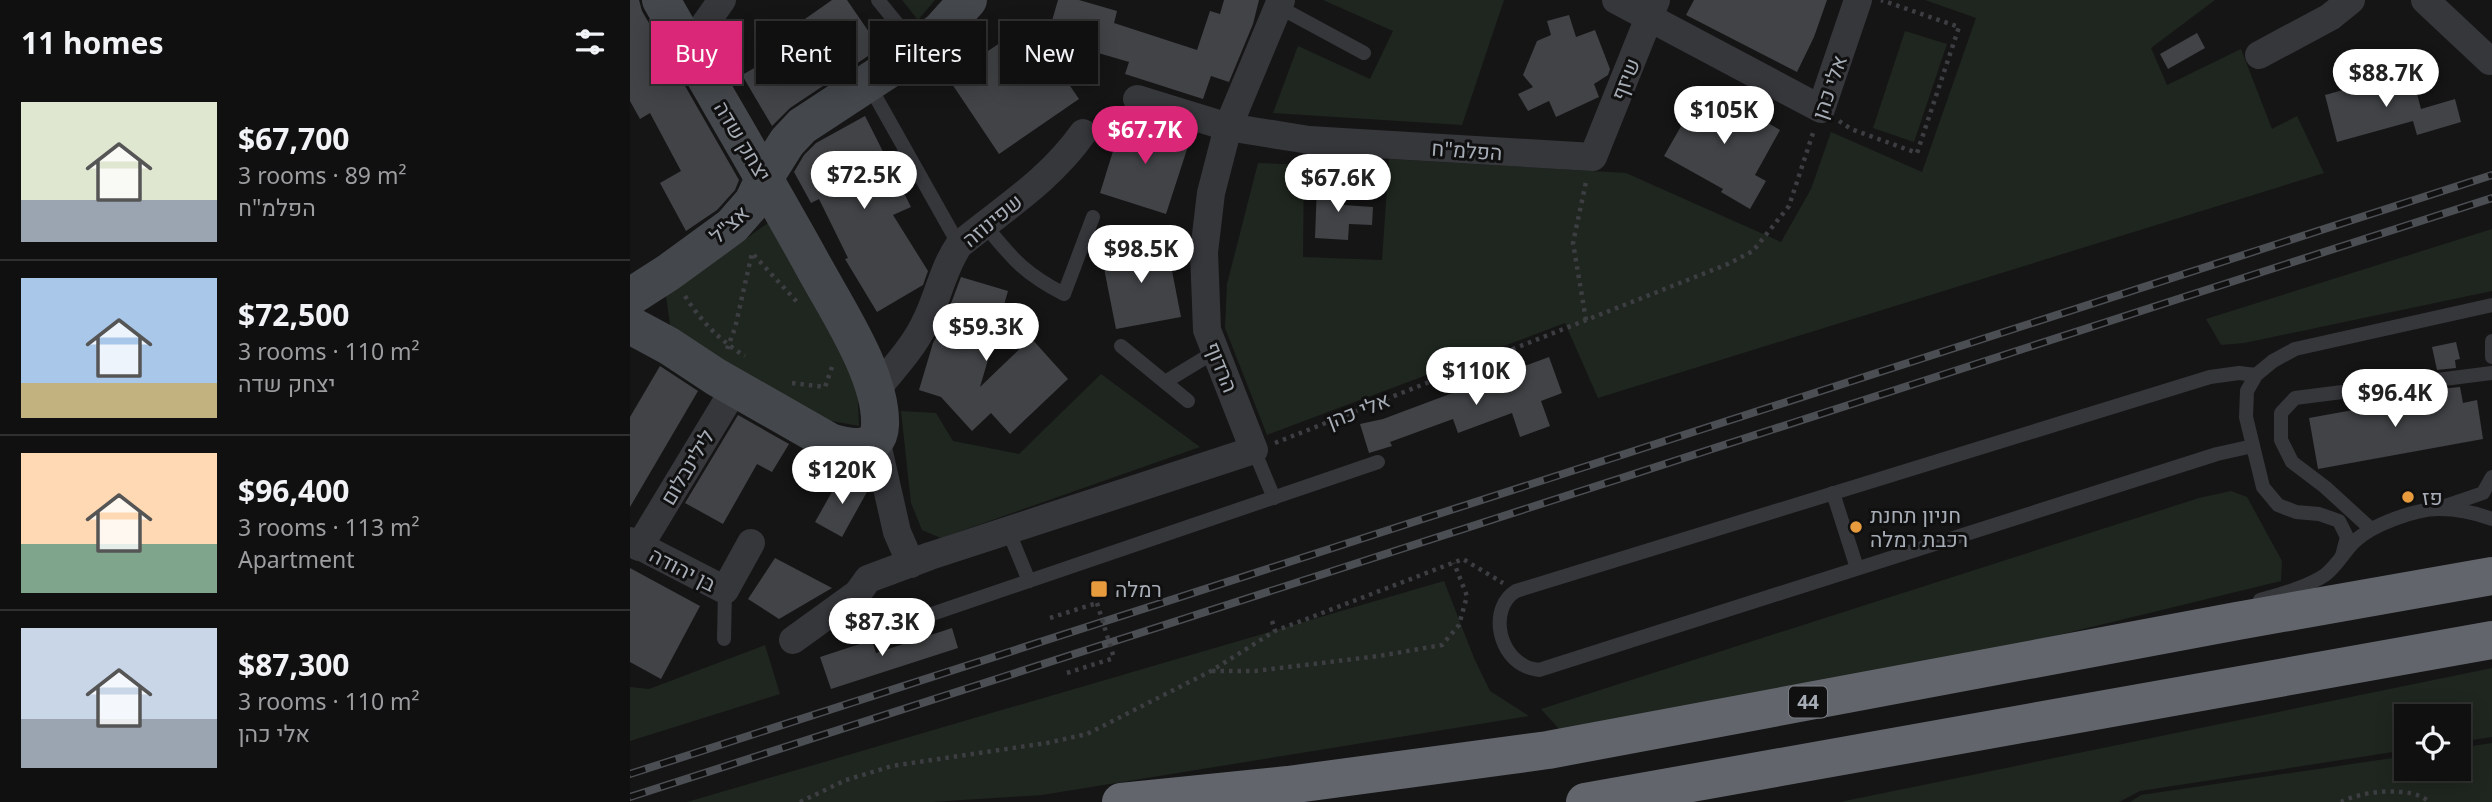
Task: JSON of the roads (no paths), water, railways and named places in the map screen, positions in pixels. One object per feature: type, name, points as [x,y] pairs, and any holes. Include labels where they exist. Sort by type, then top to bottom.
[{"type":"highway","name":"44","points":[[1121,802],[1288,785],[1548,750],[2492,576]]},
{"type":"highway","points":[[1585,802],[2492,640]]},
{"type":"street","name":"יצחק שדה","points":[[661,0],[673,21]]},
{"type":"street","points":[[707,21],[722,0]]},
{"type":"street","name":"אצ\"ל","points":[[950,21],[968,0]]},
{"type":"street","points":[[1616,0],[1653,9]]},
{"type":"street","name":"אלי כהן","points":[[1653,9],[1821,109],[1858,0]]},
{"type":"street","points":[[2259,55],[2330,16],[2351,0]]},
{"type":"street","points":[[2425,0],[2490,61]]},
{"type":"street","name":"הרדוף","points":[[1254,450],[1207,330],[1204,252],[1210,193],[1228,127],[1280,4]]},
{"type":"street","name":"שיזף","points":[[1593,157],[1653,9]]},
{"type":"street","name":"אצ\"ל","points":[[652,284],[732,226],[753,202],[787,142],[802,126],[869,83]]},
{"type":"street","name":"יצחק שדה","points":[[709,84],[765,177],[848,329],[876,390],[880,425],[873,452],[897,532],[911,564]]},
{"type":"street","name":"הפלמ\"ח","points":[[1137,99],[1228,127],[1309,140],[1593,157]]},
{"type":"street","name":"שפינוזה","points":[[876,390],[904,356],[925,324],[949,260],[958,245],[1048,175],[1069,154],[1083,133]]},
{"type":"street","points":[[652,284],[650,316],[655,330],[669,346]]},
{"type":"street","points":[[630,326],[669,346],[732,367],[830,442],[873,452]]},
{"type":"street","name":"לילינבלום","points":[[634,544],[732,367]]},
{"type":"street","points":[[793,640],[858,593],[868,579],[930,556],[1254,450]]},
{"type":"street","name":"בן יהודה","points":[[634,544],[725,590],[751,542]]},
{"type":"lane","points":[[878,0],[895,21]]},
{"type":"lane","points":[[1280,4],[1364,53]]},
{"type":"lane","points":[[869,83],[958,245]]},
{"type":"lane","points":[[984,224],[1014,261],[1036,280],[1064,294],[1093,217]]},
{"type":"lane","points":[[2342,556],[2347,537],[2339,521],[2319,513],[2296,512],[2278,505],[2263,487],[2246,417],[2247,391],[2256,375],[2273,361],[2295,349],[2492,306]]},
{"type":"lane","points":[[2492,341],[2492,357]]},
{"type":"lane","points":[[1121,346],[1188,401]]},
{"type":"lane","points":[[1165,382],[1216,351]]},
{"type":"lane","points":[[2253,446],[2217,454],[1539,670],[1523,666],[1511,656],[1503,641],[1500,626],[1502,604],[1507,596],[1516,591],[2210,377],[2239,373],[2256,375]]},
{"type":"lane","points":[[2371,529],[2325,487],[2292,462],[2281,440],[2281,414],[2295,398],[2492,373]]},
{"type":"lane","points":[[1254,450],[1274,498]]},
{"type":"lane","points":[[858,593],[872,631],[888,629],[1378,462]]},
{"type":"lane","points":[[2062,654],[2237,606],[2313,582],[2328,573],[2355,541],[2371,529],[2407,514],[2438,509],[2483,492],[2492,477]]},
{"type":"lane","points":[[1833,493],[1857,568]]},
{"type":"lane","points":[[2438,509],[2477,514],[2492,519]]},
{"type":"lane","points":[[1008,530],[1029,581]]},
{"type":"lane","points":[[724,639],[725,590]]},
{"type":"railway","points":[[630,774],[2492,175]]},
{"type":"railway","points":[[630,797],[2492,198]]},
{"type":"place","name":"פז","points":[[2408,497]]},
{"type":"place","name":"חניון תחנת רכבת רמלה","points":[[1856,527]]},
{"type":"place","name":"רמלה","points":[[1099,589]]}]
